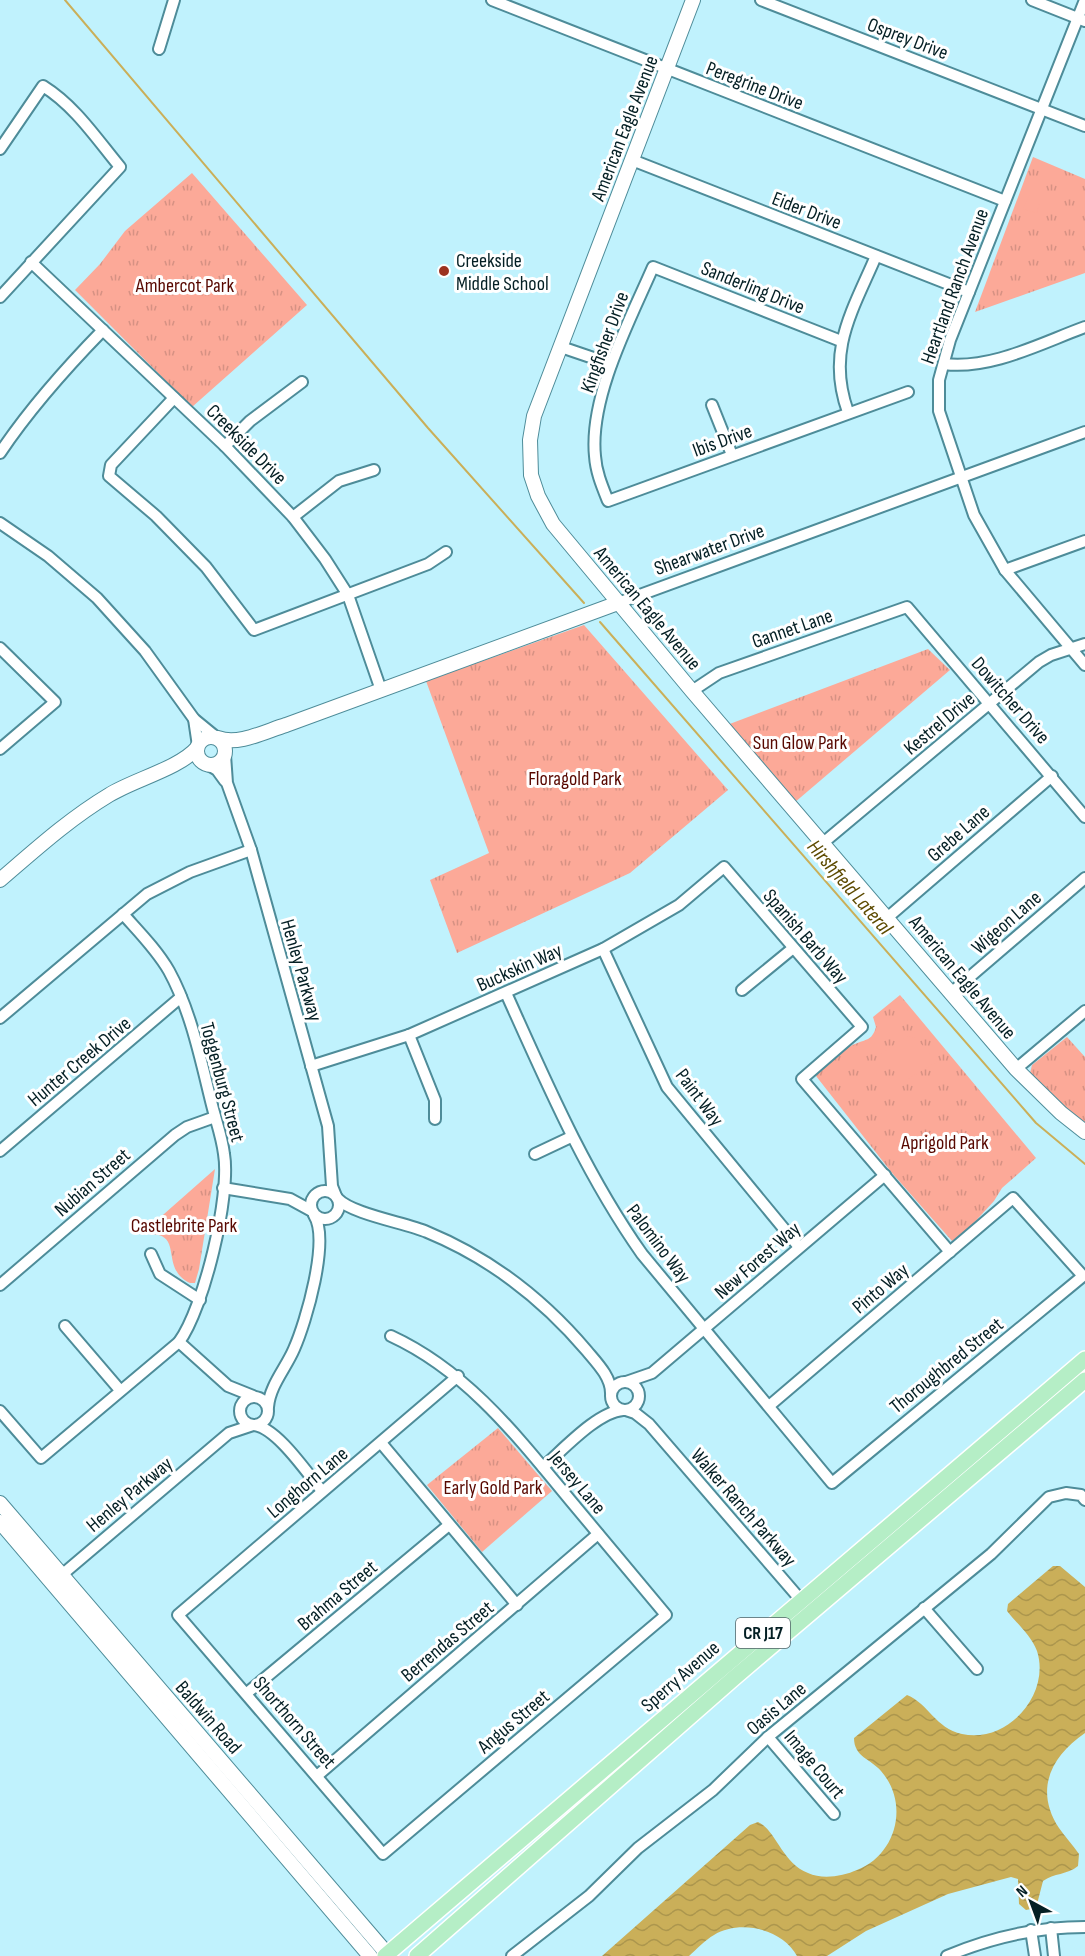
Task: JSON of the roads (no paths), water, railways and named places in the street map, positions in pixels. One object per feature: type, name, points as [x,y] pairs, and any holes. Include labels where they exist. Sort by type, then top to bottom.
[{"type":"main road","name":"Sperry Avenue","points":[[387,1955],[1085,1359]]},
{"type":"main road","name":"Sperry Avenue","points":[[417,1956],[725,1685],[1085,1380]]},
{"type":"street","points":[[159,49],[174,0]]},
{"type":"street","name":"Peregrine Drive","points":[[492,0],[1005,201]]},
{"type":"street","name":"American Eagle Avenue","points":[[693,0],[531,428],[529,452],[531,475],[547,515],[692,691],[1016,1069],[1061,1113],[1085,1132]]},
{"type":"street","name":"Osprey Drive","points":[[761,0],[1085,126]]},
{"type":"street","points":[[1032,0],[1081,19]]},
{"type":"street","name":"Heartland Ranch Avenue","points":[[1085,0],[1081,19],[1042,109],[950,340],[939,380],[939,411],[978,527],[1005,570],[1085,665]]},
{"type":"street","points":[[0,149],[43,86],[60,97],[74,111],[120,167],[0,297]]},
{"type":"street","name":"Eider Drive","points":[[632,160],[969,292]]},
{"type":"street","points":[[848,412],[838,376],[841,341],[876,256]]},
{"type":"street","name":"Creekside Drive","points":[[31,262],[225,446],[293,517],[325,559],[348,596],[381,690]]},
{"type":"street","name":"Sanderling Drive","points":[[653,267],[841,341]]},
{"type":"street","name":"Kingfisher Drive","points":[[608,501],[597,473],[594,442],[611,364],[653,267]]},
{"type":"street","points":[[944,364],[963,367],[982,364],[1085,327]]},
{"type":"street","points":[[0,453],[24,417],[56,377],[103,330]]},
{"type":"street","points":[[561,347],[611,364]]},
{"type":"street","points":[[225,446],[250,421],[302,382]]},
{"type":"street","name":"Ibis Drive","points":[[608,501],[908,392]]},
{"type":"street","points":[[174,398],[111,465],[109,473],[113,480],[156,516],[206,567],[254,630],[428,564],[446,552]]},
{"type":"street","points":[[712,405],[732,455]]},
{"type":"street","name":"Shearwater Drive","points":[[225,754],[245,738],[1085,432]]},
{"type":"street","points":[[293,517],[339,481],[374,470]]},
{"type":"street","points":[[0,523],[48,556],[97,598],[145,651],[194,719],[225,746],[225,754],[218,763],[177,763]]},
{"type":"street","points":[[1005,570],[1085,541]]},
{"type":"street","name":"Gannet Lane","points":[[692,691],[719,673],[907,607]]},
{"type":"street","name":"Dowitcher Drive","points":[[907,607],[1052,776],[1085,818]]},
{"type":"street","name":"Kestrel Drive","points":[[823,843],[1039,662],[1051,655],[1085,644]]},
{"type":"street","points":[[0,648],[55,702],[0,749]]},
{"type":"street","points":[[194,719],[200,759],[207,764]]},
{"type":"street","points":[[0,880],[60,829],[96,803],[135,780],[177,763],[205,738],[217,737]]},
{"type":"street","name":"Shearwater Drive","points":[[217,737],[245,738]]},
{"type":"street","name":"Henley Parkway","points":[[225,754],[227,783],[251,850],[330,1135],[333,1189],[337,1197]]},
{"type":"street","name":"Henley Parkway","points":[[207,764],[217,770],[227,783]]},
{"type":"street","name":"Grebe Lane","points":[[887,918],[1052,776]]},
{"type":"street","points":[[0,1018],[147,894],[170,880],[251,850]]},
{"type":"street","name":"Buckskin Way","points":[[311,1066],[409,1035],[603,949],[679,905],[724,867]]},
{"type":"street","name":"Spanish Barb Way","points":[[724,867],[792,949],[862,1027],[802,1079],[885,1175]]},
{"type":"street","name":"Wigeon Lane","points":[[951,993],[1085,878]]},
{"type":"street","name":"Toggenburg Street","points":[[0,1411],[41,1458],[119,1389],[179,1341],[189,1328],[207,1280],[223,1188],[225,1155],[202,1064],[180,997],[161,959],[123,914]]},
{"type":"street","name":"Paint Way","points":[[603,949],[667,1087],[799,1248]]},
{"type":"street","points":[[742,990],[792,949]]},
{"type":"street","name":"Palomino Way","points":[[506,993],[571,1137],[620,1223],[642,1254],[832,1483]]},
{"type":"street","name":"Hunter Creek Drive","points":[[0,1151],[180,997]]},
{"type":"street","points":[[1016,1069],[1085,1011]]},
{"type":"street","points":[[409,1035],[435,1100],[435,1119]]},
{"type":"street","name":"Nubian Street","points":[[0,1285],[175,1135],[187,1127],[215,1117]]},
{"type":"street","points":[[535,1154],[571,1137]]},
{"type":"street","points":[[320,1239],[319,1224],[311,1203],[325,1185],[331,1169]]},
{"type":"street","points":[[885,1175],[950,1252]]},
{"type":"street","name":"New Forest Way","points":[[625,1382],[638,1380],[652,1373],[885,1175]]},
{"type":"street","points":[[223,1188],[290,1200],[321,1219],[335,1216],[340,1207],[337,1197]]},
{"type":"street","points":[[290,1200],[329,1191],[362,1212]]},
{"type":"street","name":"Pinto Way","points":[[769,1406],[1013,1198],[1083,1276]]},
{"type":"street","points":[[254,1425],[265,1419],[275,1384],[302,1328],[320,1239],[325,1226],[343,1211],[362,1212],[400,1222],[436,1236],[501,1271],[560,1321],[603,1370],[636,1388],[639,1396],[636,1405],[610,1413],[597,1420],[543,1467]]},
{"type":"street","points":[[152,1254],[160,1274],[200,1300]]},
{"type":"street","name":"Thoroughbred Street","points":[[832,1483],[1083,1276]]},
{"type":"street","points":[[65,1326],[119,1389]]},
{"type":"street","name":"Jersey Lane","points":[[391,1336],[417,1347],[458,1376],[495,1412],[666,1615]]},
{"type":"street","points":[[179,1341],[228,1386],[242,1418],[263,1427],[277,1437],[322,1491]]},
{"type":"street","points":[[603,1370],[614,1406],[625,1410]]},
{"type":"street","name":"New Forest Way","points":[[639,1396],[652,1373]]},
{"type":"street","name":"Longhorn Lane","points":[[178,1615],[322,1491],[382,1444],[458,1376]]},
{"type":"street","points":[[597,1420],[616,1386],[625,1382]]},
{"type":"street","points":[[240,1409],[246,1399],[275,1384]]},
{"type":"street","points":[[228,1386],[263,1400],[277,1437]]},
{"type":"street","name":"Walker Ranch Parkway","points":[[639,1396],[640,1408],[649,1424]]},
{"type":"street","name":"Henley Parkway","points":[[57,1579],[229,1433],[237,1420],[240,1409]]},
{"type":"street","name":"Walker Ranch Parkway","points":[[625,1410],[635,1413],[649,1424],[812,1613]]},
{"type":"street","name":"Henley Parkway","points":[[229,1433],[254,1425]]},
{"type":"street","points":[[382,1444],[517,1605]]},
{"type":"street","name":"Oasis Lane","points":[[512,1956],[589,1896],[638,1848],[712,1790],[768,1737],[991,1554],[1049,1497],[1066,1493],[1081,1495],[1085,1500]]},
{"type":"street","name":"Baldwin Road","points":[[0,1503],[107,1646],[370,1956]]},
{"type":"street","name":"Baldwin Road","points":[[0,1522],[159,1688],[387,1955]]},
{"type":"street","name":"Brahma Street","points":[[247,1693],[449,1524]]},
{"type":"street","name":"Berrendas Street","points":[[318,1775],[598,1534]]},
{"type":"street","points":[[924,1608],[977,1670]]},
{"type":"street","name":"Shorthorn Street","points":[[178,1615],[318,1775],[383,1854]]},
{"type":"street","name":"Angus Street","points":[[383,1854],[666,1615]]},
{"type":"street","points":[[107,1646],[116,1647],[140,1674],[159,1688]]},
{"type":"street","name":"Image Court","points":[[768,1737],[834,1815]]},
{"type":"street","points":[[947,1956],[984,1940],[1031,1930],[1085,1927]]},
{"type":"street","points":[[1051,1928],[1054,1956]]},
{"type":"street","points":[[1031,1930],[1035,1956]]},
{"type":"water","points":[[1053,1566],[1060,1566],[1085,1587],[1085,1733],[1063,1752],[1055,1763],[1047,1787],[1052,1814],[1059,1828],[1079,1854],[1078,1866],[1043,1881],[1036,1908],[1026,1910],[1019,1904],[1018,1879],[1011,1877],[948,1894],[866,1931],[827,1956],[797,1956],[782,1939],[760,1929],[748,1927],[724,1930],[704,1942],[689,1956],[602,1956],[750,1825],[758,1822],[770,1832],[792,1862],[808,1873],[826,1877],[839,1875],[857,1870],[870,1863],[889,1841],[896,1813],[895,1798],[890,1784],[881,1771],[860,1754],[854,1738],[907,1695],[921,1704],[945,1727],[962,1734],[979,1735],[995,1731],[1009,1724],[1022,1713],[1038,1684],[1040,1668],[1034,1645],[1007,1611],[1008,1604]]},
{"type":"waterway","points":[[65,0],[428,428],[584,603]]},
{"type":"waterway","name":"Hirshfield Lateral","points":[[600,622],[1036,1123],[1085,1164]]},
{"type":"place","name":"Creekside Middle School","points":[[444,271]]},
{"type":"park label","name":"Ambercot Park","points":[[185,285]]},
{"type":"park label","name":"Sun Glow Park","points":[[800,742]]},
{"type":"park label","name":"Floragold Park","points":[[575,778]]},
{"type":"park label","name":"Aprigold Park","points":[[945,1142]]},
{"type":"park label","name":"Castlebrite Park","points":[[184,1225]]},
{"type":"park label","name":"Early Gold Park","points":[[493,1487]]}]
